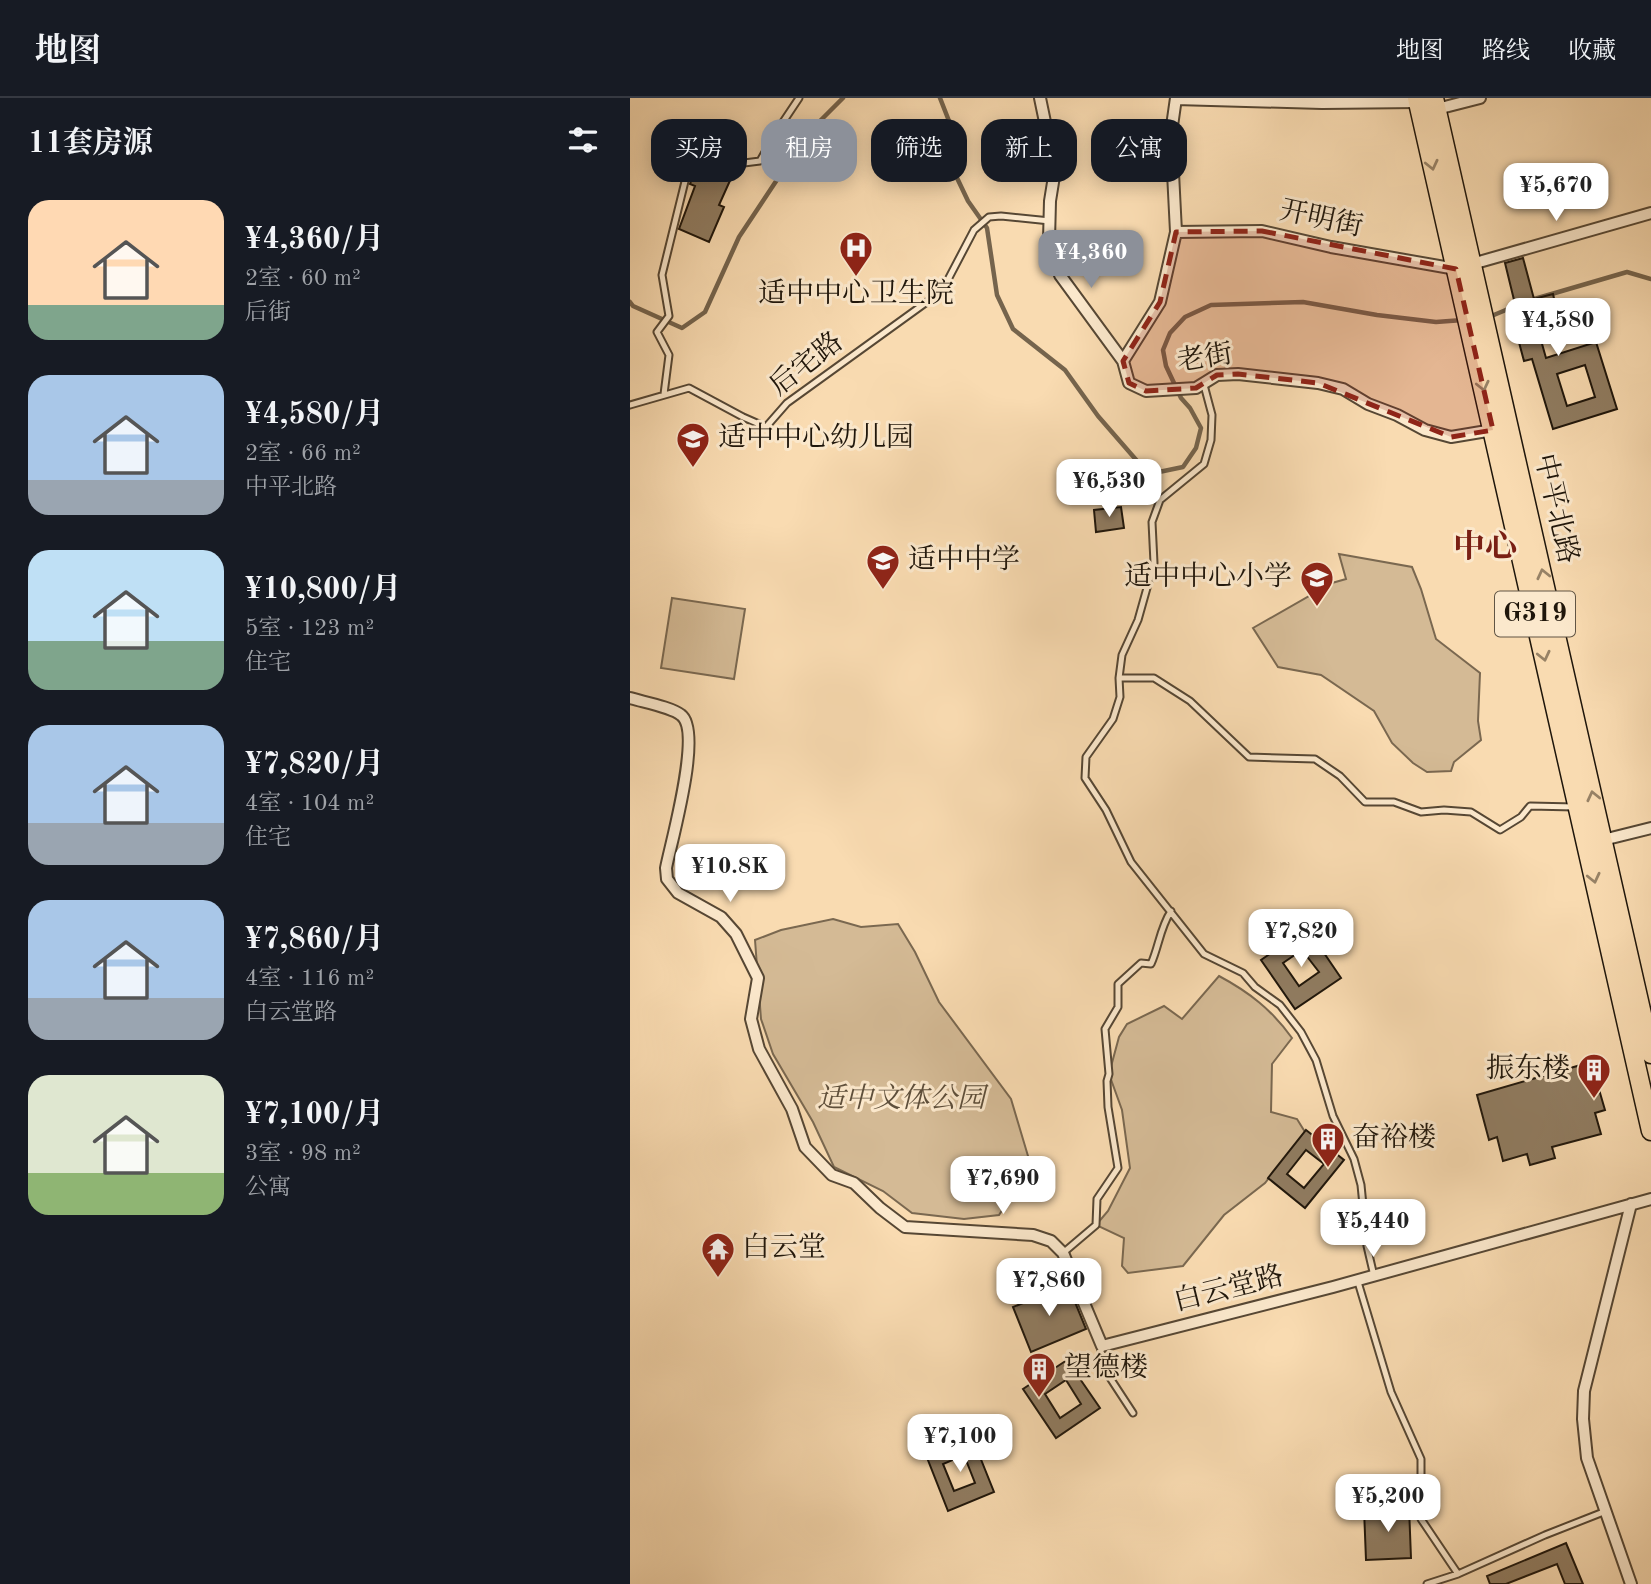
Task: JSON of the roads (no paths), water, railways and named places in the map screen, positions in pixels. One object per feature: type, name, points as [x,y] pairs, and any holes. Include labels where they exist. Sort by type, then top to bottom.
[{"type":"highway","name":"G319","points":[[1427,102],[1464,267],[1493,430],[1651,1131]]},
{"type":"highway","name":"中平北路","points":[[1464,267],[1603,840],[1651,1054]]},
{"type":"street","points":[[1040,98],[1055,170],[1049,240],[1060,275],[1123,361]]},
{"type":"street","points":[[1176,99],[1322,103],[1427,102],[1480,98]]},
{"type":"street","name":"老街","points":[[1176,99],[1171,133],[1176,232],[1160,302],[1123,361],[1129,383],[1146,391],[1196,388],[1217,375],[1238,374],[1318,383],[1343,389],[1368,404],[1425,430],[1451,437],[1493,430]]},
{"type":"street","points":[[1464,267],[1651,213]]},
{"type":"street","name":"开明街","points":[[1176,232],[1262,231],[1331,247],[1464,267]]},
{"type":"street","points":[[630,698],[678,713],[686,720],[690,746],[688,764],[666,868],[667,879],[678,893],[721,917],[736,934],[758,978],[751,1019],[757,1043],[792,1109],[808,1152],[832,1175],[855,1183],[880,1208],[905,1227],[1039,1236],[1051,1241],[1063,1253],[1102,1346]]},
{"type":"street","points":[[1603,840],[1651,828]]},
{"type":"street","name":"白云堂路","points":[[1102,1346],[1374,1276],[1651,1199]]},
{"type":"street","points":[[1631,1204],[1584,1391],[1583,1419],[1587,1458],[1631,1584]]},
{"type":"lane","points":[[664,394],[669,355],[657,332],[669,316],[662,275],[690,161],[699,145],[744,163],[760,161],[799,98]]},
{"type":"lane","name":"后宅路","points":[[630,405],[689,388],[766,427],[787,403],[942,291],[974,230],[989,217],[1050,221]]},
{"type":"lane","points":[[1204,383],[1211,408],[1211,440],[1204,464],[1160,500],[1152,522],[1154,563],[1138,620],[1122,655],[1120,698],[1112,719],[1086,757],[1085,778],[1106,810],[1130,862],[1203,954],[1243,973],[1255,987],[1280,1005],[1306,1041],[1323,1078],[1333,1116],[1354,1159],[1361,1185],[1367,1246],[1374,1276]]},
{"type":"lane","points":[[1119,678],[1154,678],[1190,701],[1249,757],[1315,759],[1340,776],[1365,802],[1394,802],[1421,812],[1471,812],[1500,830],[1521,817],[1531,806],[1578,807]]},
{"type":"lane","points":[[1063,1253],[1096,1225],[1097,1199],[1118,1168],[1108,1107],[1107,1081],[1110,1074],[1105,1029],[1118,1007],[1118,984],[1141,963],[1151,964],[1158,949],[1162,926],[1171,911]]},
{"type":"lane","points":[[1357,1280],[1391,1392],[1421,1459],[1421,1519],[1458,1574]]},
{"type":"lane","points":[[1102,1346],[1099,1361],[1133,1413]]},
{"type":"lane","points":[[1427,1584],[1458,1574],[1606,1511]]},
{"type":"waterway","points":[[630,302],[633,306],[682,328],[705,312],[739,237],[808,133],[843,98]]},
{"type":"waterway","points":[[940,98],[949,121],[948,159],[968,201],[987,228],[997,295],[1013,329],[1065,370],[1098,416],[1138,462],[1159,472],[1183,467],[1196,448],[1201,428],[1181,398],[1166,366],[1163,350],[1170,333],[1185,317],[1211,305],[1303,302],[1436,322],[1463,320]]},
{"type":"waterway","points":[[1531,300],[1627,272],[1651,279]]},
{"type":"waterway","points":[[1489,317],[1513,307]]},
{"type":"place","name":"适中中心卫生院","points":[[856,278]]},
{"type":"place","name":"适中中心幼儿园","points":[[693,469]]},
{"type":"place","name":"适中中学","points":[[883,591]]},
{"type":"place","name":"适中中心小学","points":[[1317,608]]},
{"type":"place","name":"振东楼","points":[[1594,1100]]},
{"type":"place","name":"奋裕楼","points":[[1328,1169]]},
{"type":"place","name":"白云堂","points":[[718,1279]]},
{"type":"place","name":"望德楼","points":[[1039,1399]]},
{"type":"district","name":"中心","points":[[1485,549]]},
{"type":"park label","name":"适中文体公园","points":[[901,1100]]}]
